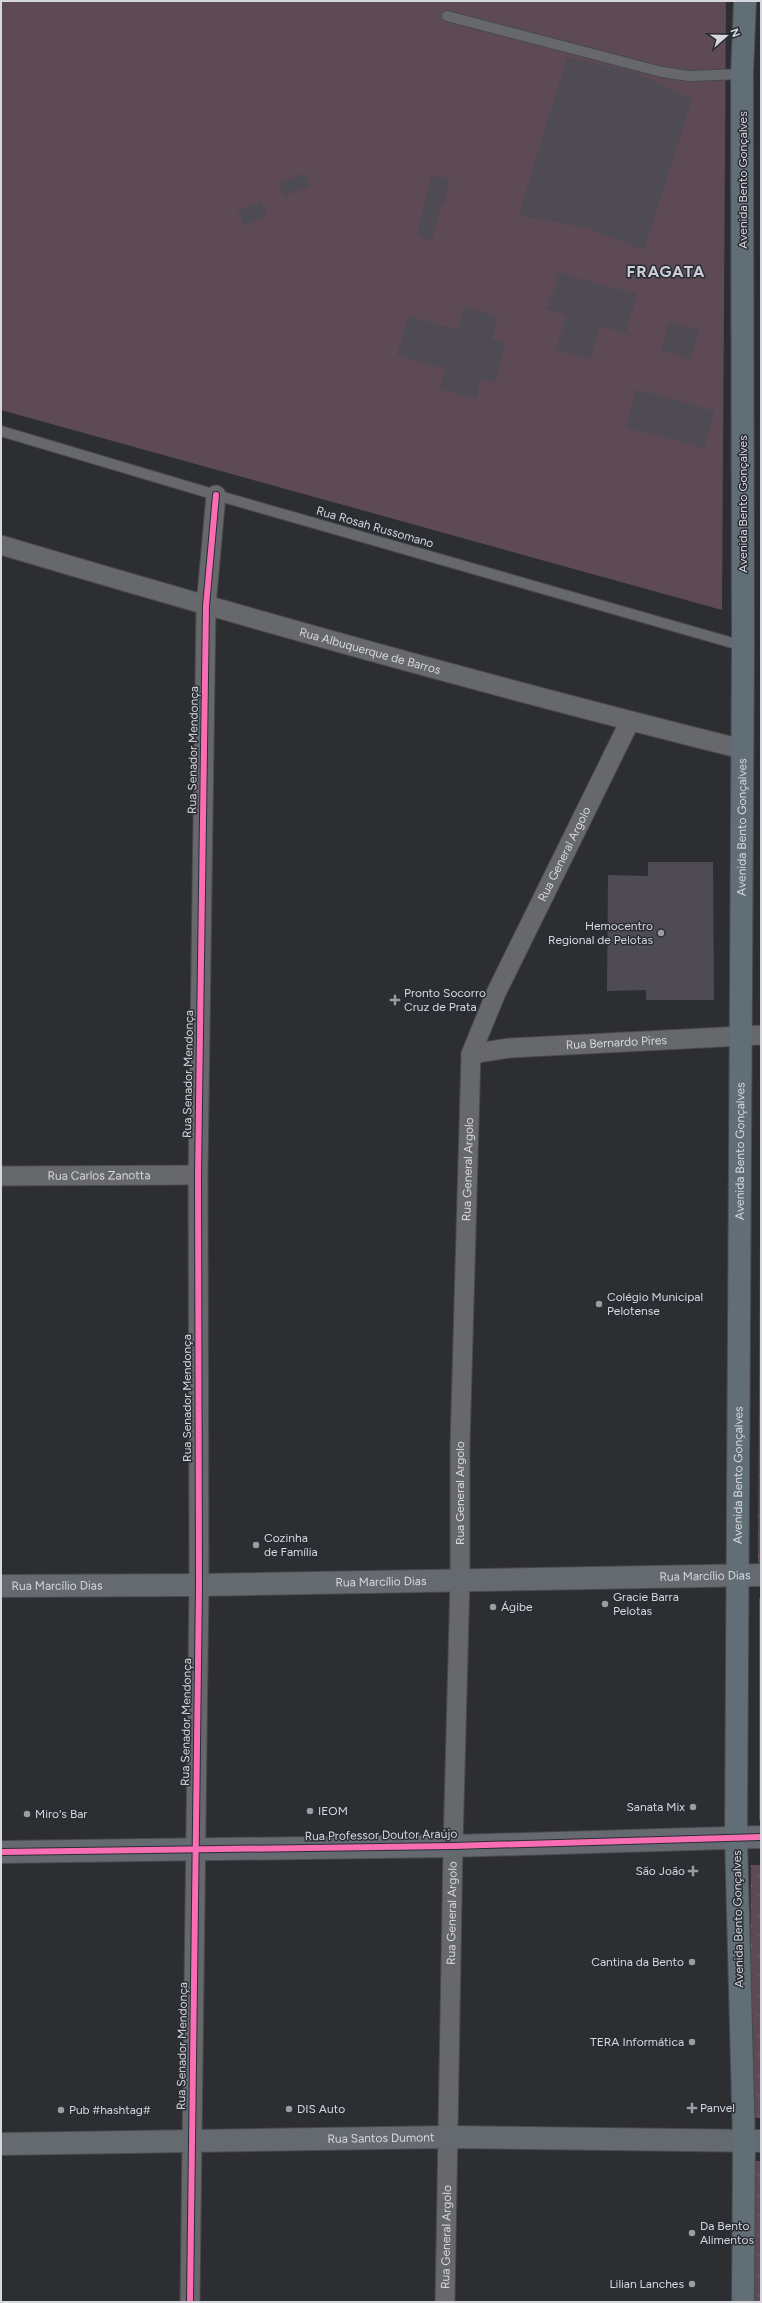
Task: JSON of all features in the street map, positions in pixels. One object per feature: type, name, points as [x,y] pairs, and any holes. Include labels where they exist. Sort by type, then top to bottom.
[{"type":"main road","name":"Avenida Bento Gonçalves","points":[[744,1],[753,42],[742,74],[742,749],[751,1035],[738,1574],[736,1838],[752,2142],[744,2302]]},
{"type":"main road","points":[[742,74],[761,85]]},
{"type":"street","name":"Rua Senador Mendonça","points":[[190,2302],[199,1585],[198,1175],[206,606],[216,495]]},
{"type":"street","name":"Rua Albuquerque de Barros","points":[[1,545],[206,606],[630,721],[742,749]]},
{"type":"street","name":"Rua General Argolo","points":[[446,2302],[453,1846],[460,1580],[460,1445],[471,1054],[496,993],[630,721]]},
{"type":"street","name":"Rua Bernardo Pires","points":[[471,1054],[510,1048],[751,1035]]},
{"type":"street","name":"Rua Carlos Zanotta","points":[[1,1176],[198,1175]]},
{"type":"street","name":"Rua Marcílio Dias","points":[[1,1586],[199,1585],[761,1574]]},
{"type":"street","name":"Rua Professor Doutor Araújo","points":[[1,1852],[453,1846],[761,1837]]},
{"type":"street","name":"Rua Santos Dumont","points":[[1,2144],[448,2138],[752,2142]]},
{"type":"lane","points":[[447,16],[662,72],[689,76],[742,74]]},
{"type":"lane","name":"Rua Rosah Russomano","points":[[1,431],[216,495],[743,646]]},
{"type":"green space","points":[[1,1],[726,1],[722,610],[1,410]]},
{"type":"green space","points":[[761,1064],[761,1564],[758,1564]]},
{"type":"green space","points":[[759,1598],[761,1598],[761,1821],[759,1821]]},
{"type":"green space","points":[[751,1865],[761,1865],[761,2118],[749,2118]]},
{"type":"green space","points":[[744,2161],[761,2161],[761,2302],[745,2302]]},
{"type":"building","points":[[567,57],[633,72],[692,99],[644,250],[591,229],[519,215]]},
{"type":"building","points":[[305,173],[310,186],[284,196],[279,184]]},
{"type":"building","points":[[431,176],[449,180],[444,206],[441,205],[432,240],[417,237]]},
{"type":"building","points":[[261,201],[267,216],[244,226],[238,211]]},
{"type":"building","points":[[558,273],[637,294],[626,333],[600,326],[590,359],[556,350],[566,315],[545,309],[555,288]]},
{"type":"building","points":[[464,307],[498,317],[492,340],[506,343],[495,382],[481,379],[476,399],[440,389],[446,369],[397,355],[408,316],[458,330]]},
{"type":"building","points":[[670,322],[699,330],[690,359],[661,350]]},
{"type":"building","points":[[636,389],[714,411],[704,448],[626,427]]},
{"type":"building","name":"Hemocentro Regional de Pelotas","points":[[648,862],[713,862],[714,1000],[646,1000],[646,990],[607,991],[608,875],[648,876]]},
{"type":"cycle path","points":[[190,2302],[199,1585],[198,1175],[206,606],[216,495]]},
{"type":"cycle path","points":[[1,1852],[453,1846],[761,1837]]},
{"type":"place","name":"Hemocentro Regional de Pelotas","points":[[661,933]]},
{"type":"place","name":"Pronto Socorro Cruz de Prata","points":[[395,1000]]},
{"type":"place","name":"Colégio Municipal Pelotense","points":[[599,1304]]},
{"type":"place","name":"Cozinha de Família","points":[[256,1545]]},
{"type":"place","name":"Gracie Barra Pelotas","points":[[605,1604]]},
{"type":"place","name":"Ágibe","points":[[493,1607]]},
{"type":"place","name":"Sanata Mix","points":[[693,1807]]},
{"type":"place","name":"IEOM","points":[[310,1811]]},
{"type":"place","name":"Miro's Bar","points":[[27,1814]]},
{"type":"place","name":"São João","points":[[693,1871]]},
{"type":"place","name":"Cantina da Bento","points":[[692,1962]]},
{"type":"place","name":"TERA Informática","points":[[692,2042]]},
{"type":"place","name":"Panvel","points":[[692,2108]]},
{"type":"place","name":"DIS Auto","points":[[289,2109]]},
{"type":"place","name":"Pub #hashtag#","points":[[61,2110]]},
{"type":"place","name":"Da Bento Alimentos","points":[[692,2233]]},
{"type":"place","name":"Lilian Lanches","points":[[692,2284]]},
{"type":"district","name":"FRAGATA","points":[[666,271]]}]
